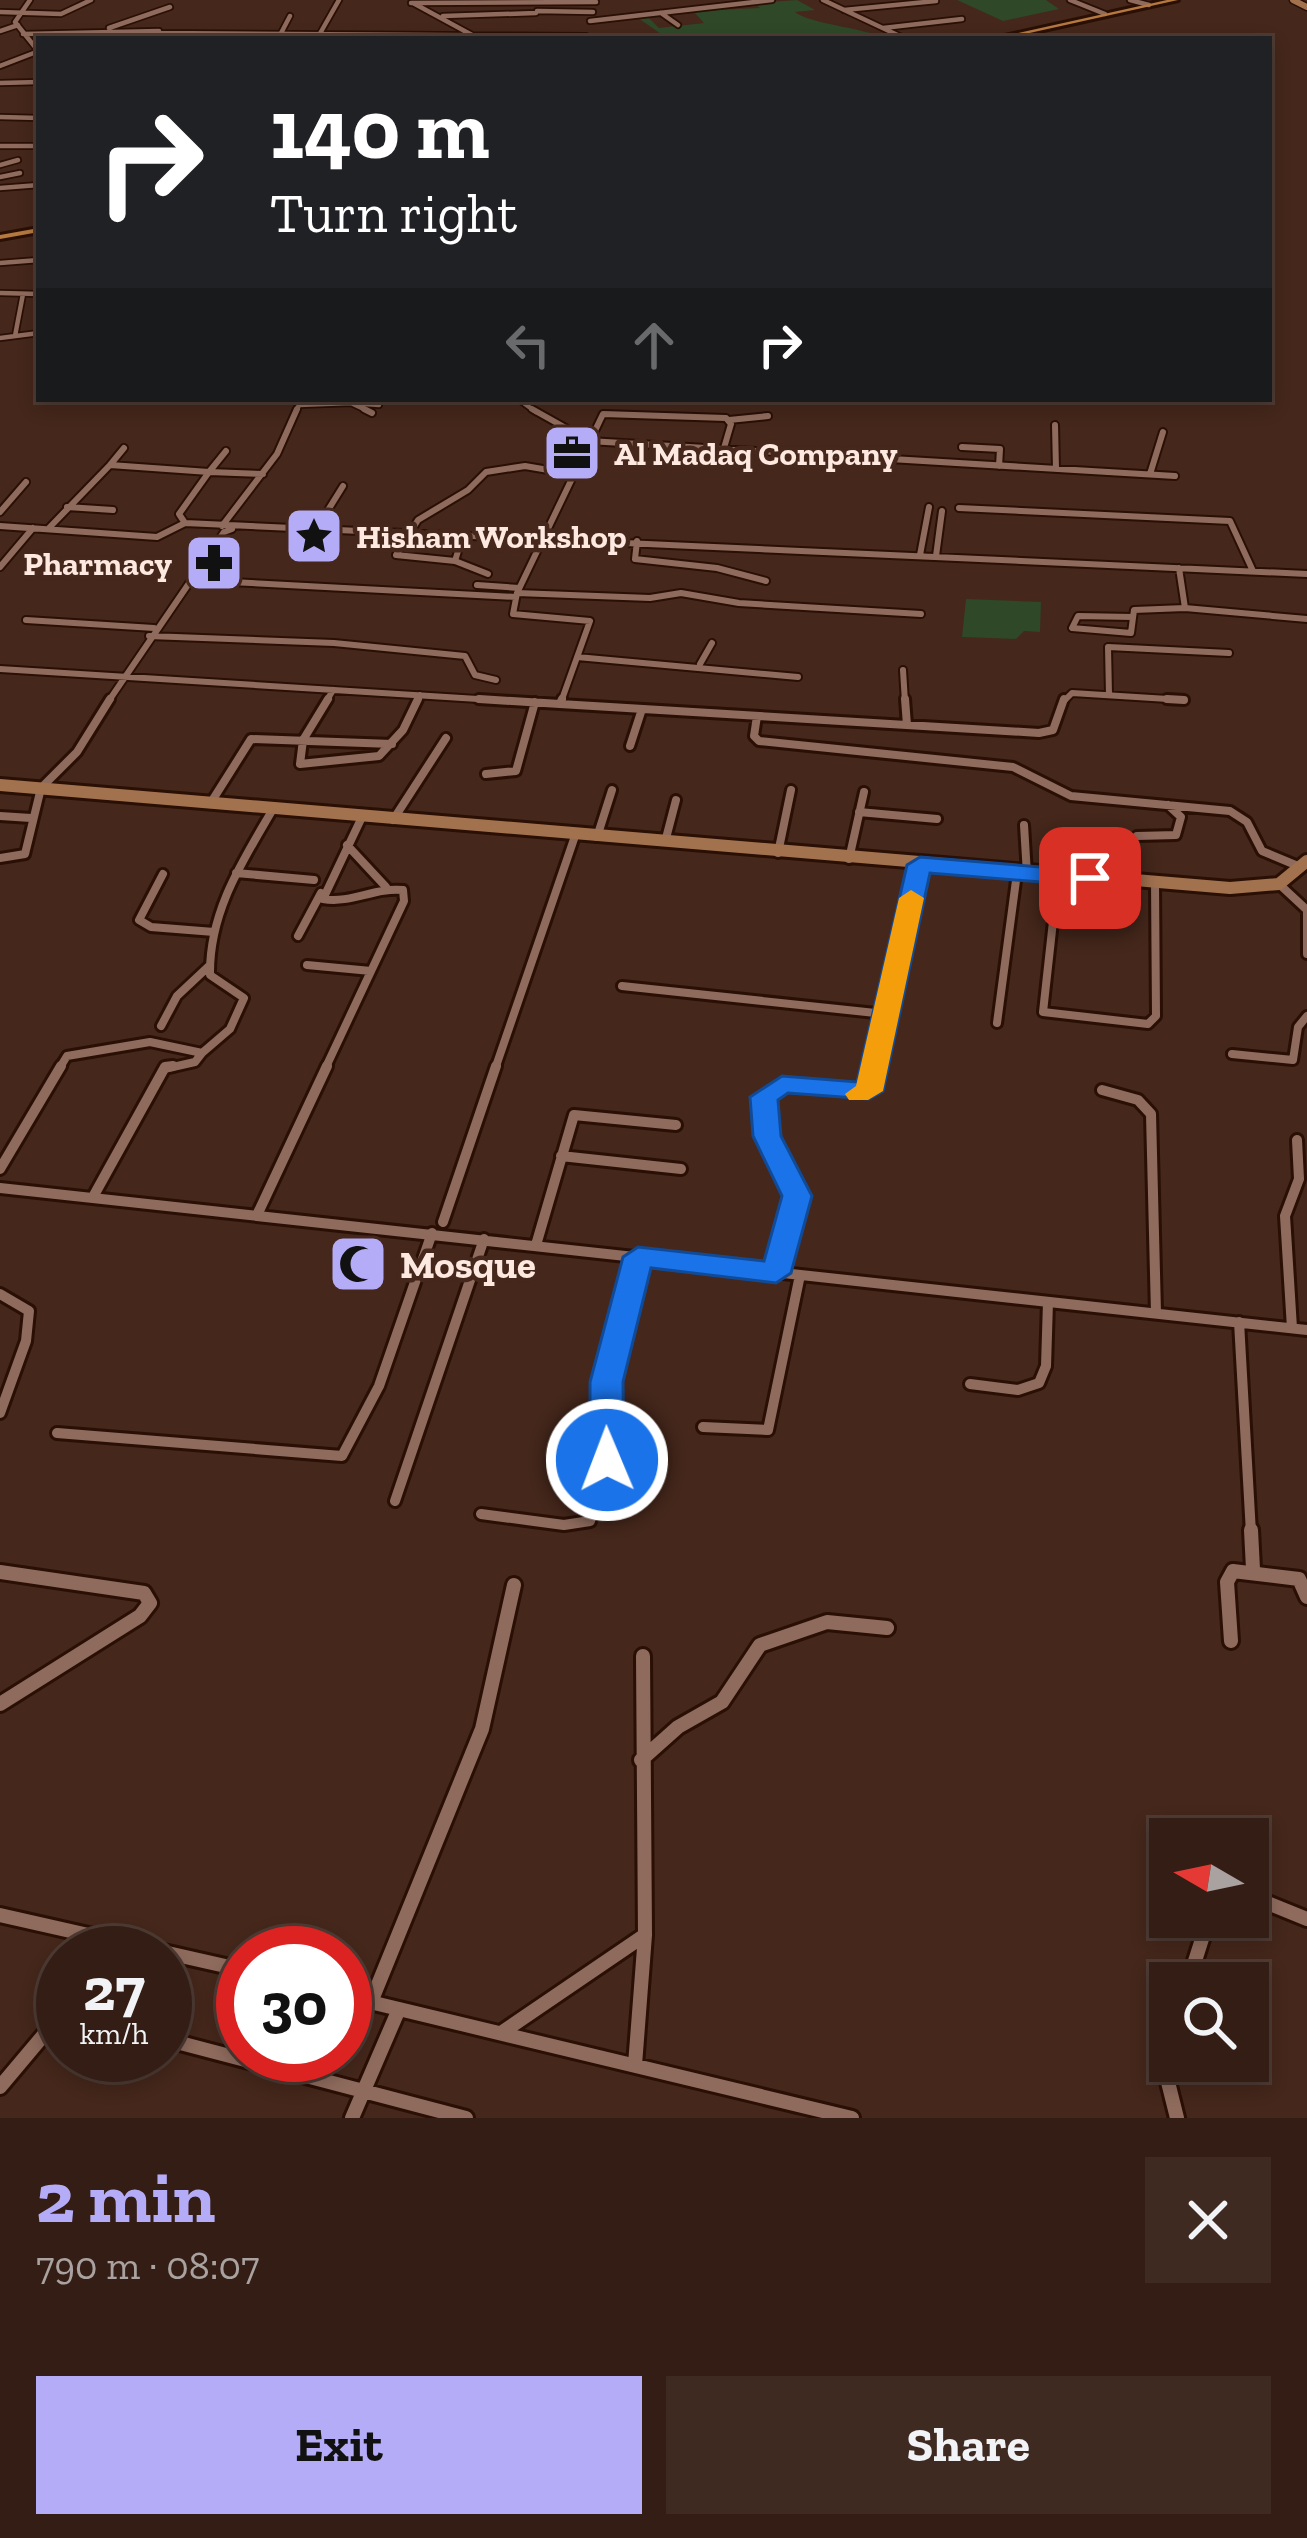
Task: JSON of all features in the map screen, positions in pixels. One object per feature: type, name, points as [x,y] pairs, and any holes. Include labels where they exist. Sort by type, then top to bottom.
[{"type":"main road","points":[[1010,36],[1175,0]]},
{"type":"main road","points":[[1024,36],[1189,0]]},
{"type":"main road","points":[[0,235],[36,229]]},
{"type":"street","points":[[31,0],[18,13],[18,26],[36,49]]},
{"type":"street","points":[[319,36],[339,0]]},
{"type":"street","points":[[590,21],[772,0]]},
{"type":"street","points":[[823,0],[900,36]]},
{"type":"street","points":[[1070,0],[1105,14]]},
{"type":"street","points":[[1130,0],[1149,5]]},
{"type":"street","points":[[1293,0],[1307,7]]},
{"type":"street","points":[[0,12],[61,14],[91,1]]},
{"type":"street","points":[[409,1],[596,1],[586,36]]},
{"type":"street","points":[[409,1],[474,36]]},
{"type":"street","points":[[433,36],[449,1]]},
{"type":"street","points":[[844,10],[936,1]]},
{"type":"street","points":[[525,36],[542,2]]},
{"type":"street","points":[[108,34],[170,7]]},
{"type":"street","points":[[443,16],[593,12]]},
{"type":"street","points":[[661,13],[677,26]]},
{"type":"street","points":[[277,36],[290,16]]},
{"type":"street","points":[[883,28],[962,19]]},
{"type":"street","points":[[0,31],[18,26]]},
{"type":"street","points":[[22,34],[249,33]]},
{"type":"street","points":[[156,36],[265,36]]},
{"type":"street","points":[[0,66],[36,53]]},
{"type":"street","points":[[0,82],[36,82]]},
{"type":"street","points":[[0,117],[36,118]]},
{"type":"street","points":[[0,146],[36,146]]},
{"type":"street","points":[[0,165],[18,160]]},
{"type":"street","points":[[0,177],[20,173]]},
{"type":"street","points":[[0,188],[36,185]]},
{"type":"street","points":[[0,263],[36,260]]},
{"type":"street","points":[[0,293],[36,294]]},
{"type":"street","points":[[15,336],[23,294]]},
{"type":"street","points":[[0,338],[36,333]]},
{"type":"street","points":[[0,858],[25,854],[41,788],[76,752],[152,632],[263,474],[302,402]]},
{"type":"street","points":[[345,402],[379,405]]},
{"type":"street","points":[[522,402],[556,427],[589,440],[1175,476]]},
{"type":"street","points":[[351,403],[372,413]]},
{"type":"street","points":[[560,704],[589,620],[513,614],[518,593],[600,416],[613,412],[729,420],[768,416]]},
{"type":"street","points":[[724,448],[729,420]]},
{"type":"street","points":[[1055,425],[1055,469]]},
{"type":"street","points":[[1150,474],[1161,452],[1163,432]]},
{"type":"street","points":[[962,447],[1000,449],[999,466]]},
{"type":"street","points":[[48,529],[124,448]]},
{"type":"street","points":[[184,524],[179,514],[226,451]]},
{"type":"street","points":[[110,465],[263,474]]},
{"type":"street","points":[[488,574],[455,561],[396,557],[421,518],[494,468],[572,474]]},
{"type":"street","points":[[0,512],[26,482]]},
{"type":"street","points":[[302,548],[343,486]]},
{"type":"street","points":[[67,507],[113,510]]},
{"type":"street","points":[[920,555],[929,507]]},
{"type":"street","points":[[959,508],[1230,521],[1252,571]]},
{"type":"street","points":[[935,556],[942,511]]},
{"type":"street","points":[[0,526],[158,537],[184,524],[1307,574]]},
{"type":"street","points":[[0,567],[33,528]]},
{"type":"street","points":[[455,561],[461,538]]},
{"type":"street","points":[[637,541],[635,559],[717,568],[766,581]]},
{"type":"street","points":[[1179,568],[1185,608]]},
{"type":"street","points":[[192,580],[650,598],[681,593],[731,603],[921,614]]},
{"type":"street","points":[[477,585],[518,593]]},
{"type":"street","points":[[1133,617],[1078,616],[1072,628],[1131,633],[1137,609],[1185,608],[1307,619]]},
{"type":"street","points":[[26,620],[465,656],[475,675],[496,680]]},
{"type":"street","points":[[700,664],[712,643]]},
{"type":"street","points":[[1109,695],[1108,647],[1228,653]]},
{"type":"street","points":[[578,657],[798,676]]},
{"type":"street","points":[[0,669],[1050,732],[1067,695],[1184,700]]},
{"type":"street","points":[[903,670],[907,724]]},
{"type":"street","points":[[333,690],[303,740],[298,761],[306,765],[374,758],[392,744],[420,695]]},
{"type":"street","points":[[486,774],[515,771],[524,728],[536,702]]},
{"type":"street","points":[[630,746],[642,709]]},
{"type":"street","points":[[757,716],[754,736],[759,741],[1013,766],[1063,794],[1237,813],[1262,851],[1302,864]]},
{"type":"street","points":[[393,820],[411,788],[435,764],[446,738]]},
{"type":"street","points":[[210,804],[251,739],[392,744]]},
{"type":"street","points":[[0,785],[1230,889],[1279,884],[1302,864]]},
{"type":"street","points":[[597,837],[612,790]]},
{"type":"street","points":[[778,853],[791,790]]},
{"type":"street","points":[[849,859],[864,792]]},
{"type":"street","points":[[665,842],[676,800]]},
{"type":"street","points":[[1137,836],[1176,835],[1181,817],[1168,805]]},
{"type":"street","points":[[93,1197],[165,1067],[195,1062],[230,1029],[244,998],[238,989],[213,981],[209,966],[214,932],[236,873],[273,809]]},
{"type":"street","points":[[859,812],[937,819]]},
{"type":"street","points":[[0,815],[31,818]]},
{"type":"street","points":[[298,936],[362,817]]},
{"type":"street","points":[[997,1023],[1022,873],[1024,825]]},
{"type":"street","points":[[443,1222],[574,836]]},
{"type":"street","points":[[347,845],[386,887]]},
{"type":"street","points":[[776,1273],[797,1196],[767,1136],[764,1097],[782,1084],[866,1093],[920,865]]},
{"type":"street","points":[[236,873],[314,880]]},
{"type":"street","points":[[163,874],[139,920],[152,927],[214,932]]},
{"type":"street","points":[[1058,876],[1043,1012],[1148,1024],[1156,1016],[1155,883]]},
{"type":"street","points":[[1279,884],[1307,911],[1307,954]]},
{"type":"street","points":[[257,1215],[404,901],[403,890],[386,887],[337,902],[322,899],[321,892]]},
{"type":"street","points":[[307,965],[371,971]]},
{"type":"street","points":[[161,1026],[177,996],[209,966]]},
{"type":"street","points":[[622,986],[885,1013]]},
{"type":"street","points":[[1232,1054],[1293,1060],[1298,1027],[1307,1016]]},
{"type":"street","points":[[0,1169],[67,1056],[150,1042],[202,1053]]},
{"type":"street","points":[[1102,1090],[1138,1100],[1150,1114],[1156,1313]]},
{"type":"street","points":[[536,1245],[577,1114],[676,1125]]},
{"type":"street","points":[[1292,1328],[1285,1216],[1299,1179],[1297,1140]]},
{"type":"street","points":[[561,1156],[681,1169]]},
{"type":"street","points":[[0,1188],[1307,1330]]},
{"type":"street","points":[[57,1432],[334,1458],[347,1454],[432,1233]]},
{"type":"street","points":[[395,1501],[484,1239]]},
{"type":"street","points":[[481,1514],[564,1525],[590,1521],[607,1460],[607,1382],[638,1257]]},
{"type":"street","points":[[703,1427],[750,1433],[768,1430],[800,1275]]},
{"type":"street","points":[[0,1294],[29,1311],[26,1341],[0,1413]]},
{"type":"street","points":[[970,1384],[1018,1390],[1039,1383],[1046,1366],[1048,1302]]},
{"type":"street","points":[[1239,1322],[1253,1569]]},
{"type":"street","points":[[1231,1641],[1229,1573],[1253,1569],[1299,1579],[1307,1597]]},
{"type":"street","points":[[0,1572],[144,1593],[150,1603],[140,1616],[0,1704]]},
{"type":"street","points":[[372,2000],[482,1729],[514,1585]]},
{"type":"street","points":[[641,1760],[678,1727],[722,1702],[760,1645],[827,1622],[887,1628]]},
{"type":"street","points":[[635,2065],[645,1935],[643,1656]]},
{"type":"street","points":[[1269,1903],[1307,1919]]},
{"type":"street","points":[[0,1915],[41,1926]]},
{"type":"street","points":[[501,2033],[645,1935]]},
{"type":"street","points":[[372,2002],[849,2118]]},
{"type":"street","points":[[352,2118],[399,2009]]},
{"type":"street","points":[[0,2087],[36,2044]]},
{"type":"street","points":[[192,2046],[466,2118]]},
{"type":"street","points":[[1168,2082],[1177,2118]]},
{"type":"green space","points":[[797,0],[815,10],[795,12],[802,16],[878,36],[664,36],[638,18],[648,17],[659,28],[704,23],[693,11],[760,8],[753,3]]},
{"type":"green space","points":[[957,0],[1046,0],[1059,9],[1003,21]]},
{"type":"green space","points":[[966,599],[1041,602],[1040,632],[1024,631],[1016,639],[962,637]]},
{"type":"slow traffic","points":[[858,1094],[869,1091],[911,898]]},
{"type":"place","name":"Al Madaq Company","points":[[572,453]]},
{"type":"place","name":"Hisham Workshop","points":[[314,536]]},
{"type":"place","name":"Pharmacy","points":[[214,563]]},
{"type":"place","name":"Mosque","points":[[358,1264]]},
{"type":"route","points":[[607,1460],[607,1382],[638,1257],[776,1273],[797,1196],[767,1136],[764,1097],[773,1086],[782,1084],[857,1094],[869,1091],[920,865],[1090,878]]}]
